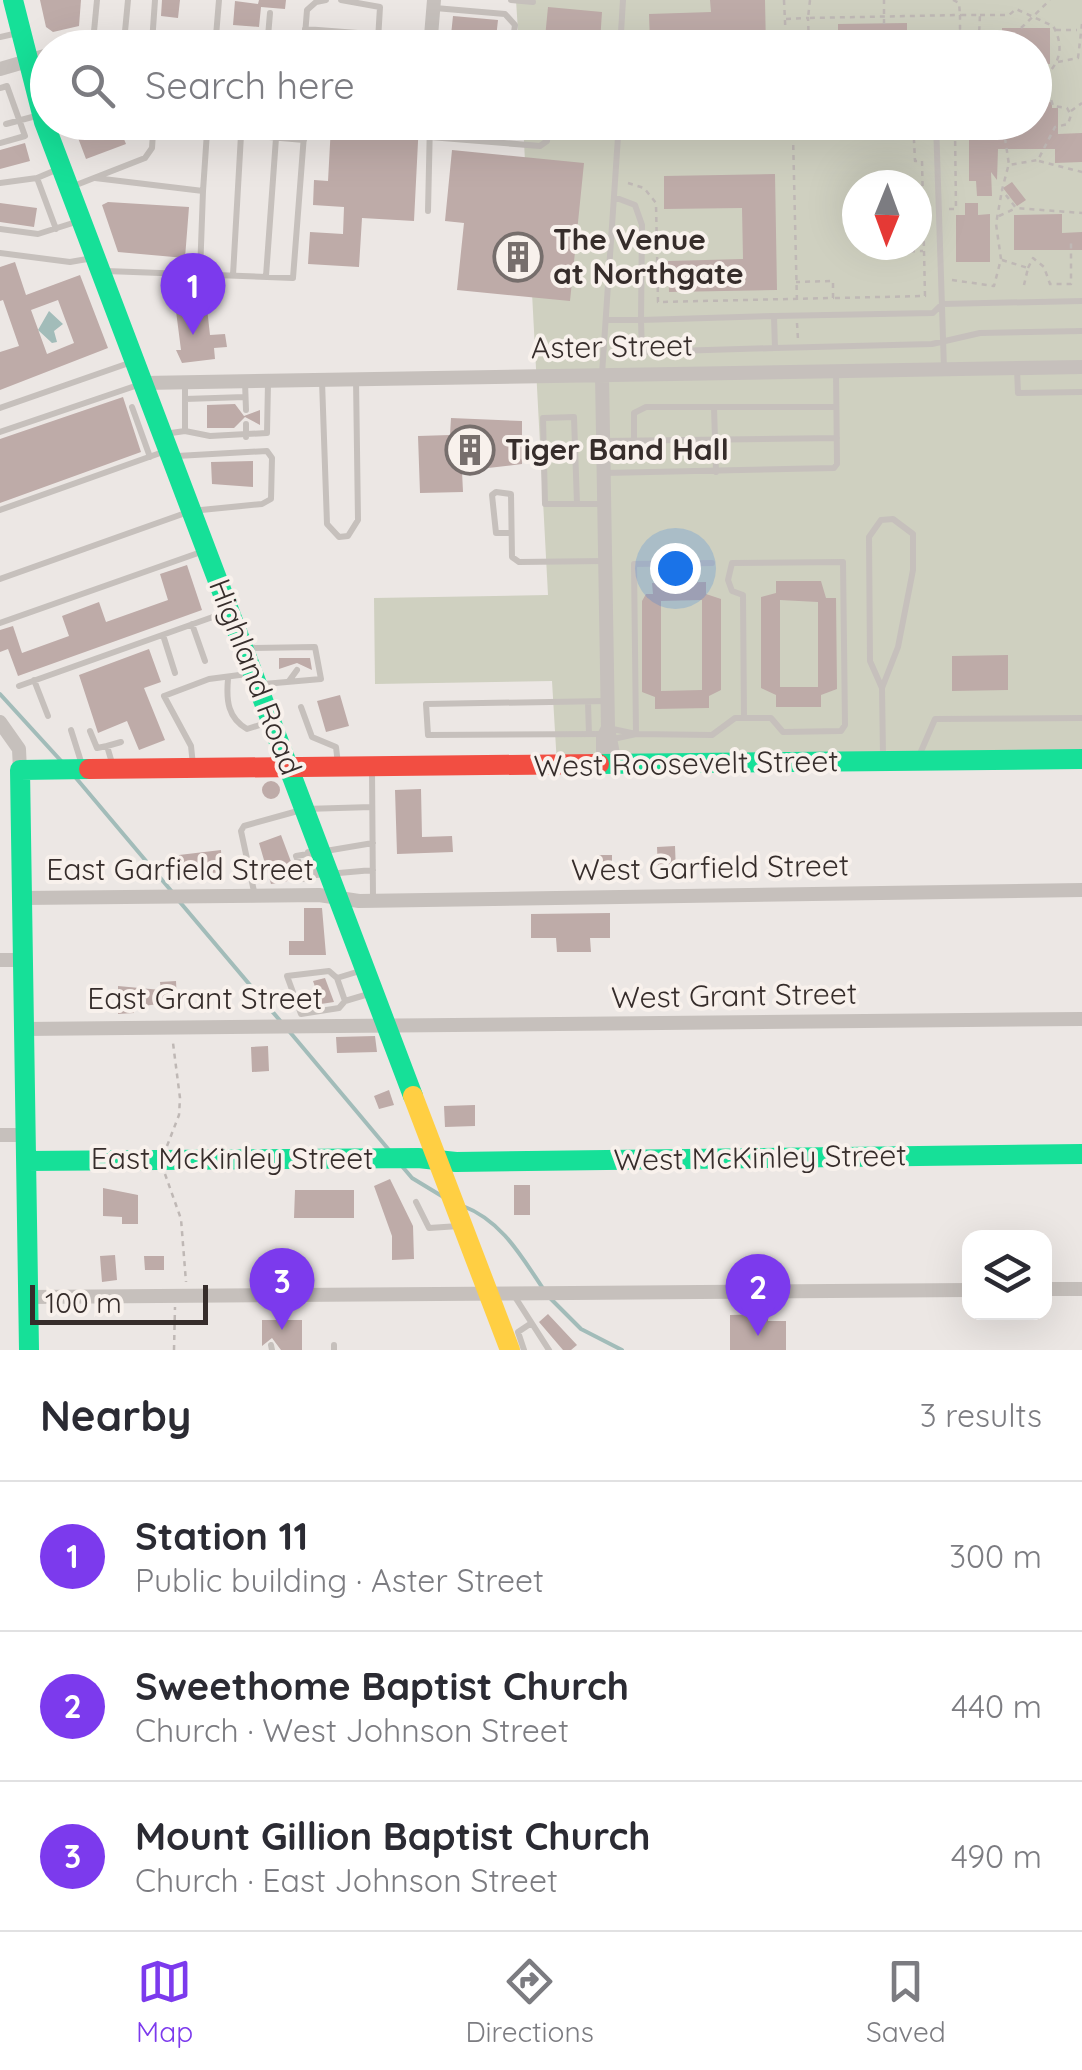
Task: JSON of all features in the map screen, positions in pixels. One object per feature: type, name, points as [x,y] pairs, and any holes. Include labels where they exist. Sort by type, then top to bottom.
[{"type":"street","name":"Highland Road","points":[[12,0],[10,35],[30,68]]},
{"type":"street","points":[[432,30],[434,4]]},
{"type":"street","points":[[0,69],[30,60]]},
{"type":"street","name":"Highland Road","points":[[52,140],[135,361],[138,400],[156,447],[191,510],[207,550],[305,809],[323,874],[338,898],[489,1294],[511,1339]]},
{"type":"street","name":"Aster Street","points":[[138,400],[184,382],[245,389],[268,380],[1082,368]]},
{"type":"street","points":[[602,375],[608,702],[604,734],[609,764]]},
{"type":"street","points":[[2,726],[30,770],[22,898],[29,1350]]},
{"type":"street","name":"West Roosevelt Street","points":[[30,770],[338,770],[1082,759]]},
{"type":"street","name":"West Garfield Street","points":[[338,898],[1082,890]]},
{"type":"street","name":"East Garfield Street","points":[[22,898],[338,898]]},
{"type":"street","points":[[0,960],[23,960]]},
{"type":"street","name":"West Grant Street","points":[[386,1026],[1082,1019]]},
{"type":"street","name":"East Grant Street","points":[[24,1028],[386,1026]]},
{"type":"street","points":[[0,1135],[26,1135]]},
{"type":"street","name":"West McKinley Street","points":[[440,1167],[1082,1154]]},
{"type":"street","name":"East McKinley Street","points":[[26,1161],[415,1158],[440,1167]]},
{"type":"street","points":[[1052,1289],[1082,1289]]},
{"type":"street","points":[[28,1297],[515,1297],[962,1290]]},
{"type":"lane","points":[[97,0],[104,30]]},
{"type":"lane","points":[[114,30],[128,0]]},
{"type":"lane","points":[[152,30],[155,0]]},
{"type":"lane","points":[[216,30],[218,0]]},
{"type":"lane","points":[[305,30],[310,5],[326,0]]},
{"type":"lane","points":[[341,0],[380,7],[379,30]]},
{"type":"lane","points":[[511,0],[533,2]]},
{"type":"lane","points":[[622,30],[624,0]]},
{"type":"lane","points":[[434,4],[505,14],[515,25],[514,30]]},
{"type":"lane","points":[[268,30],[270,12]]},
{"type":"lane","points":[[0,88],[7,86],[25,136],[0,144]]},
{"type":"lane","points":[[0,108],[14,105]]},
{"type":"lane","points":[[6,124],[30,120]]},
{"type":"lane","points":[[94,178],[144,158],[153,140]]},
{"type":"lane","points":[[200,273],[206,140]]},
{"type":"lane","points":[[234,275],[241,140]]},
{"type":"lane","points":[[266,276],[276,140]]},
{"type":"lane","points":[[0,252],[98,265],[293,278],[304,140]]},
{"type":"lane","points":[[428,211],[430,140]]},
{"type":"lane","points":[[467,140],[540,146],[547,140]]},
{"type":"lane","points":[[602,375],[618,140]]},
{"type":"lane","points":[[937,140],[944,369]]},
{"type":"lane","points":[[37,178],[56,230]]},
{"type":"lane","points":[[0,182],[94,178],[203,191]]},
{"type":"lane","points":[[614,197],[634,205],[642,225],[642,352],[943,342],[980,333],[1082,331]]},
{"type":"lane","points":[[0,229],[38,234],[82,220]]},
{"type":"lane","points":[[606,320],[933,313],[942,304],[1082,301]]},
{"type":"lane","points":[[774,316],[774,348]]},
{"type":"lane","points":[[0,408],[135,361]]},
{"type":"lane","points":[[1018,368],[1018,393],[1082,392]]},
{"type":"lane","points":[[604,473],[827,471],[837,464],[836,371]]},
{"type":"lane","points":[[322,379],[327,524],[339,537],[348,536],[358,520],[356,378]]},
{"type":"lane","points":[[0,510],[156,447],[185,430],[246,437],[267,432],[268,380]]},
{"type":"lane","points":[[184,382],[185,430]]},
{"type":"lane","points":[[185,399],[245,389],[246,410]]},
{"type":"lane","points":[[0,432],[138,400]]},
{"type":"lane","points":[[634,440],[634,413],[638,409],[836,406]]},
{"type":"lane","points":[[714,407],[716,472]]},
{"type":"lane","points":[[577,504],[574,417],[543,418],[545,504],[577,504],[604,504]]},
{"type":"lane","points":[[246,424],[246,437]]},
{"type":"lane","points":[[603,440],[837,438]]},
{"type":"lane","points":[[0,579],[191,510],[262,504],[271,499],[272,458],[268,452],[156,447]]},
{"type":"lane","points":[[511,532],[496,533],[492,528],[492,495],[496,492],[510,494],[512,557],[519,562],[605,562]]},
{"type":"lane","points":[[882,688],[870,660],[869,537],[881,520],[893,519],[913,534],[913,570],[898,647],[882,688],[883,761]]},
{"type":"lane","points":[[0,623],[207,550]]},
{"type":"lane","points":[[608,702],[426,704],[428,736],[712,734],[735,718],[744,718],[771,718],[783,732],[841,731],[845,725],[843,562],[732,563],[728,580],[732,591],[742,595],[744,718]]},
{"type":"lane","points":[[636,734],[634,564],[712,563]]},
{"type":"lane","points":[[19,686],[230,611]]},
{"type":"lane","points":[[192,624],[204,660]]},
{"type":"lane","points":[[162,635],[176,673]]},
{"type":"lane","points":[[194,768],[191,746],[164,696],[208,680],[321,680],[315,647],[244,648]]},
{"type":"lane","points":[[292,648],[298,658]]},
{"type":"lane","points":[[288,682],[297,670]]},
{"type":"lane","points":[[228,679],[226,699],[234,722],[247,730],[272,721]]},
{"type":"lane","points":[[34,680],[48,716]]},
{"type":"lane","points":[[588,702],[604,734]]},
{"type":"lane","points":[[301,707],[312,738],[336,746],[338,770]]},
{"type":"lane","points":[[917,761],[935,719],[1082,718]]},
{"type":"lane","points":[[71,730],[84,769]]},
{"type":"lane","points":[[90,731],[97,748],[121,742]]},
{"type":"lane","points":[[604,734],[636,734]]},
{"type":"lane","points":[[107,746],[114,769]]},
{"type":"lane","points":[[372,768],[373,900]]},
{"type":"lane","points":[[254,896],[241,831],[244,826],[305,809],[372,807]]},
{"type":"lane","points":[[298,864],[296,856],[314,850],[372,842]]},
{"type":"lane","points":[[307,896],[303,878],[373,870]]},
{"type":"lane","points":[[337,978],[366,970]]},
{"type":"lane","points":[[342,1026],[342,1004],[337,978],[328,971],[287,976],[301,1014],[342,1004],[374,992]]},
{"type":"lane","points":[[416,1202],[430,1228],[465,1230]]},
{"type":"lane","points":[[515,1297],[549,1350]]},
{"type":"lane","points":[[524,1350],[511,1339],[531,1324]]},
{"type":"path","points":[[784,0],[786,30]]},
{"type":"path","points":[[808,30],[810,0]]},
{"type":"path","points":[[884,0],[884,24]]},
{"type":"path","points":[[953,0],[959,2],[960,30]]},
{"type":"path","points":[[1021,28],[1031,14],[1050,0]]},
{"type":"path","points":[[786,19],[1009,15],[1016,9],[1056,30],[1079,30]]},
{"type":"path","points":[[979,30],[980,14]]},
{"type":"path","points":[[1025,22],[1029,28]]},
{"type":"path","points":[[1052,66],[1080,59],[1082,24]]},
{"type":"path","points":[[1056,30],[1060,44],[1056,64]]},
{"type":"path","points":[[1052,103],[1082,115]]},
{"type":"path","points":[[1052,131],[1068,124],[1071,113],[1082,103]]},
{"type":"path","points":[[793,140],[797,310]]},
{"type":"path","points":[[914,140],[915,161],[922,160],[921,170]]},
{"type":"path","points":[[947,209],[956,208],[954,140]]},
{"type":"path","points":[[948,280],[994,286],[1001,260],[996,217],[1009,166],[1005,140]]},
{"type":"path","points":[[1038,160],[1048,140]]},
{"type":"path","points":[[1009,166],[1038,160],[1082,172]]},
{"type":"path","points":[[628,183],[644,188],[656,202],[658,302],[924,296],[924,260]]},
{"type":"path","points":[[1002,190],[1016,208]]},
{"type":"path","points":[[996,217],[1016,208],[1082,214]]},
{"type":"path","points":[[1024,285],[1033,258],[1044,267],[1050,284],[1071,284],[1071,242]]},
{"type":"path","points":[[1001,260],[1028,268]]},
{"type":"path","points":[[796,282],[833,281],[833,298]]},
{"type":"path","points":[[797,321],[798,342]]},
{"type":"path","points":[[169,1026],[180,1098],[164,1178],[185,1244],[186,1286],[175,1305],[174,1350]]},
{"type":"green space","points":[[516,0],[1082,0],[1082,760],[557,765],[552,681],[375,684],[374,598],[548,595],[524,140],[1052,140],[1052,30],[518,30]]},
{"type":"water","points":[[49,311],[63,324],[54,331],[57,342],[52,343],[38,330]]},
{"type":"building","points":[[40,0],[81,0],[79,26],[62,30],[46,27]]},
{"type":"building","points":[[162,0],[180,0],[178,18],[161,16]]},
{"type":"building","points":[[259,0],[286,0],[285,9],[261,7],[259,27],[233,25],[235,1],[258,4]]},
{"type":"building","points":[[710,0],[765,0],[766,30],[650,30],[649,14],[711,12]]},
{"type":"building","points":[[548,7],[602,12],[601,30],[546,30]]},
{"type":"building","points":[[453,16],[498,20],[497,30],[452,30]]},
{"type":"building","points":[[907,23],[907,30],[838,30],[838,24]]},
{"type":"building","points":[[1002,28],[1050,28],[1050,30]]},
{"type":"building","points":[[1052,108],[1058,108],[1058,134],[1082,133],[1082,162],[1055,163],[1055,149],[998,149],[997,180],[991,172],[992,196],[977,196],[976,181],[969,181],[969,140],[1052,140]]},
{"type":"building","points":[[79,140],[124,140],[126,144],[86,159]]},
{"type":"building","points":[[330,140],[418,140],[414,221],[362,218],[359,267],[308,264],[310,232],[343,234],[344,207],[313,205],[314,180],[328,181]]},
{"type":"building","points":[[25,143],[30,161],[0,169],[0,150]]},
{"type":"building","name":"The Venue at Northgate","points":[[452,150],[584,163],[570,301],[457,290],[464,223],[445,221]]},
{"type":"building","points":[[775,174],[777,290],[669,292],[668,261],[743,259],[742,208],[664,209],[664,176]]},
{"type":"building","points":[[1012,182],[1026,200],[1017,206],[1003,188]]},
{"type":"building","points":[[108,202],[189,207],[185,258],[118,252],[102,205]]},
{"type":"building","points":[[0,203],[37,208],[34,227],[0,222]]},
{"type":"building","points":[[965,203],[978,203],[978,215],[990,214],[990,262],[956,262],[956,215],[965,215]]},
{"type":"building","points":[[1062,214],[1062,233],[1082,232],[1082,250],[1014,250],[1014,215]]},
{"type":"building","points":[[15,262],[26,295],[80,275],[108,348],[0,390],[0,352],[19,346],[3,300],[0,301],[0,267]],"holes":[[[58,300],[74,343],[47,354],[31,310]]]},
{"type":"building","points":[[201,305],[207,308],[210,335],[225,334],[227,347],[214,348],[215,359],[182,363],[176,350],[181,350],[176,311]]},
{"type":"building","points":[[123,397],[141,452],[0,503],[0,439]]},
{"type":"building","points":[[235,404],[244,416],[260,410],[260,425],[245,417],[234,428],[207,428],[207,405]]},
{"type":"building","name":"Tiger Band Hall","points":[[451,418],[522,421],[522,464],[462,471],[463,492],[420,493],[418,436],[450,435]]},
{"type":"building","points":[[253,461],[253,487],[212,484],[211,462]]},
{"type":"building","points":[[187,565],[202,610],[18,676],[8,649],[0,652],[0,630],[13,626],[22,653],[69,636],[62,616],[99,602],[106,622],[168,600],[160,574]]},
{"type":"building","points":[[776,581],[821,581],[826,598],[836,598],[837,689],[821,695],[821,707],[776,707],[776,695],[761,688],[761,597],[776,593]],"holes":[[[780,600],[818,602],[818,687],[780,687]]]},
{"type":"building","points":[[706,582],[706,594],[721,599],[721,690],[709,696],[709,708],[655,709],[655,697],[642,692],[642,601],[646,594],[653,594],[652,583]],"holes":[[[702,600],[702,690],[661,691],[661,601]]]},
{"type":"building","points":[[149,649],[161,682],[144,688],[165,740],[139,750],[127,721],[98,733],[79,675]]},
{"type":"building","points":[[1008,655],[1008,690],[952,691],[952,656]]},
{"type":"building","points":[[279,658],[310,658],[312,670],[297,663],[279,669]]},
{"type":"building","points":[[340,695],[349,726],[326,732],[317,701]]},
{"type":"building","points":[[271,781],[280,790],[271,799],[262,790]]},
{"type":"building","points":[[421,789],[422,837],[452,836],[453,852],[397,854],[395,790]]},
{"type":"building","points":[[281,835],[293,867],[299,870],[305,865],[307,871],[271,884],[259,843]]},
{"type":"building","points":[[675,846],[676,872],[658,872],[657,847]]},
{"type":"building","points":[[221,850],[222,873],[180,872],[179,855]]},
{"type":"building","points":[[599,855],[612,855],[612,880],[599,880]]},
{"type":"building","points":[[304,908],[322,908],[326,955],[289,955],[289,941],[304,941]]},
{"type":"building","points":[[610,913],[610,938],[590,938],[591,952],[557,952],[556,938],[531,938],[531,914]]},
{"type":"building","points":[[325,978],[334,1002],[321,1004],[313,981]]},
{"type":"building","points":[[176,981],[177,1002],[134,1007],[134,1013],[118,1014],[118,986],[161,990],[160,982]]},
{"type":"building","points":[[375,1036],[377,1052],[337,1053],[336,1037]]},
{"type":"building","points":[[268,1046],[269,1071],[252,1072],[251,1047]]},
{"type":"building","points":[[389,1090],[394,1105],[379,1109],[374,1096]]},
{"type":"building","points":[[475,1105],[475,1126],[445,1127],[444,1106]]},
{"type":"building","points":[[390,1179],[413,1226],[414,1259],[392,1260],[392,1236],[374,1186]]},
{"type":"building","points":[[514,1185],[530,1185],[530,1215],[514,1215]]},
{"type":"building","points":[[103,1188],[138,1195],[138,1224],[122,1224],[122,1217],[103,1216]]},
{"type":"building","points":[[295,1190],[354,1190],[354,1218],[294,1218]]},
{"type":"building","points":[[115,1255],[117,1280],[102,1282],[100,1256]]},
{"type":"building","points":[[144,1256],[164,1256],[164,1270],[145,1270]]},
{"type":"building","points":[[548,1314],[577,1345],[571,1350],[563,1350],[539,1322]]},
{"type":"building","points":[[768,1314],[768,1321],[786,1321],[786,1350],[730,1350],[730,1315]]},
{"type":"building","points":[[262,1320],[302,1320],[302,1350],[281,1350],[272,1338],[262,1346]]},
{"type":"waterway","points":[[0,694],[63,763]]},
{"type":"waterway","points":[[76,778],[173,893]]},
{"type":"waterway","points":[[179,901],[282,1023]]},
{"type":"waterway","points":[[289,1031],[389,1150]]},
{"type":"waterway","points":[[401,1165],[412,1178],[445,1198]]},
{"type":"waterway","points":[[463,1206],[500,1230],[544,1290]]},
{"type":"waterway","points":[[550,1298],[581,1329],[622,1350]]},
{"type":"traffic: fast","points":[[13,0],[30,67]]},
{"type":"traffic: fast","points":[[51,140],[413,1096]]},
{"type":"traffic: fast","points":[[599,764],[1082,759]]},
{"type":"traffic: fast","points":[[29,1350],[20,770],[89,769]]},
{"type":"traffic: fast","points":[[26,1161],[418,1158],[456,1162],[1082,1154]]},
{"type":"traffic: slow","points":[[413,1096],[510,1350]]},
{"type":"traffic: jam","points":[[89,769],[599,764]]},
{"type":"place","name":"The Venue at Northgate","points":[[518,257]]},
{"type":"place","name":"Station 11","points":[[193,335]]},
{"type":"place","name":"Tiger Band Hall","points":[[470,450]]},
{"type":"place","name":"Mount Gillion Baptist Church","points":[[282,1330]]},
{"type":"place","name":"Sweethome Baptist Church","points":[[758,1336]]}]
